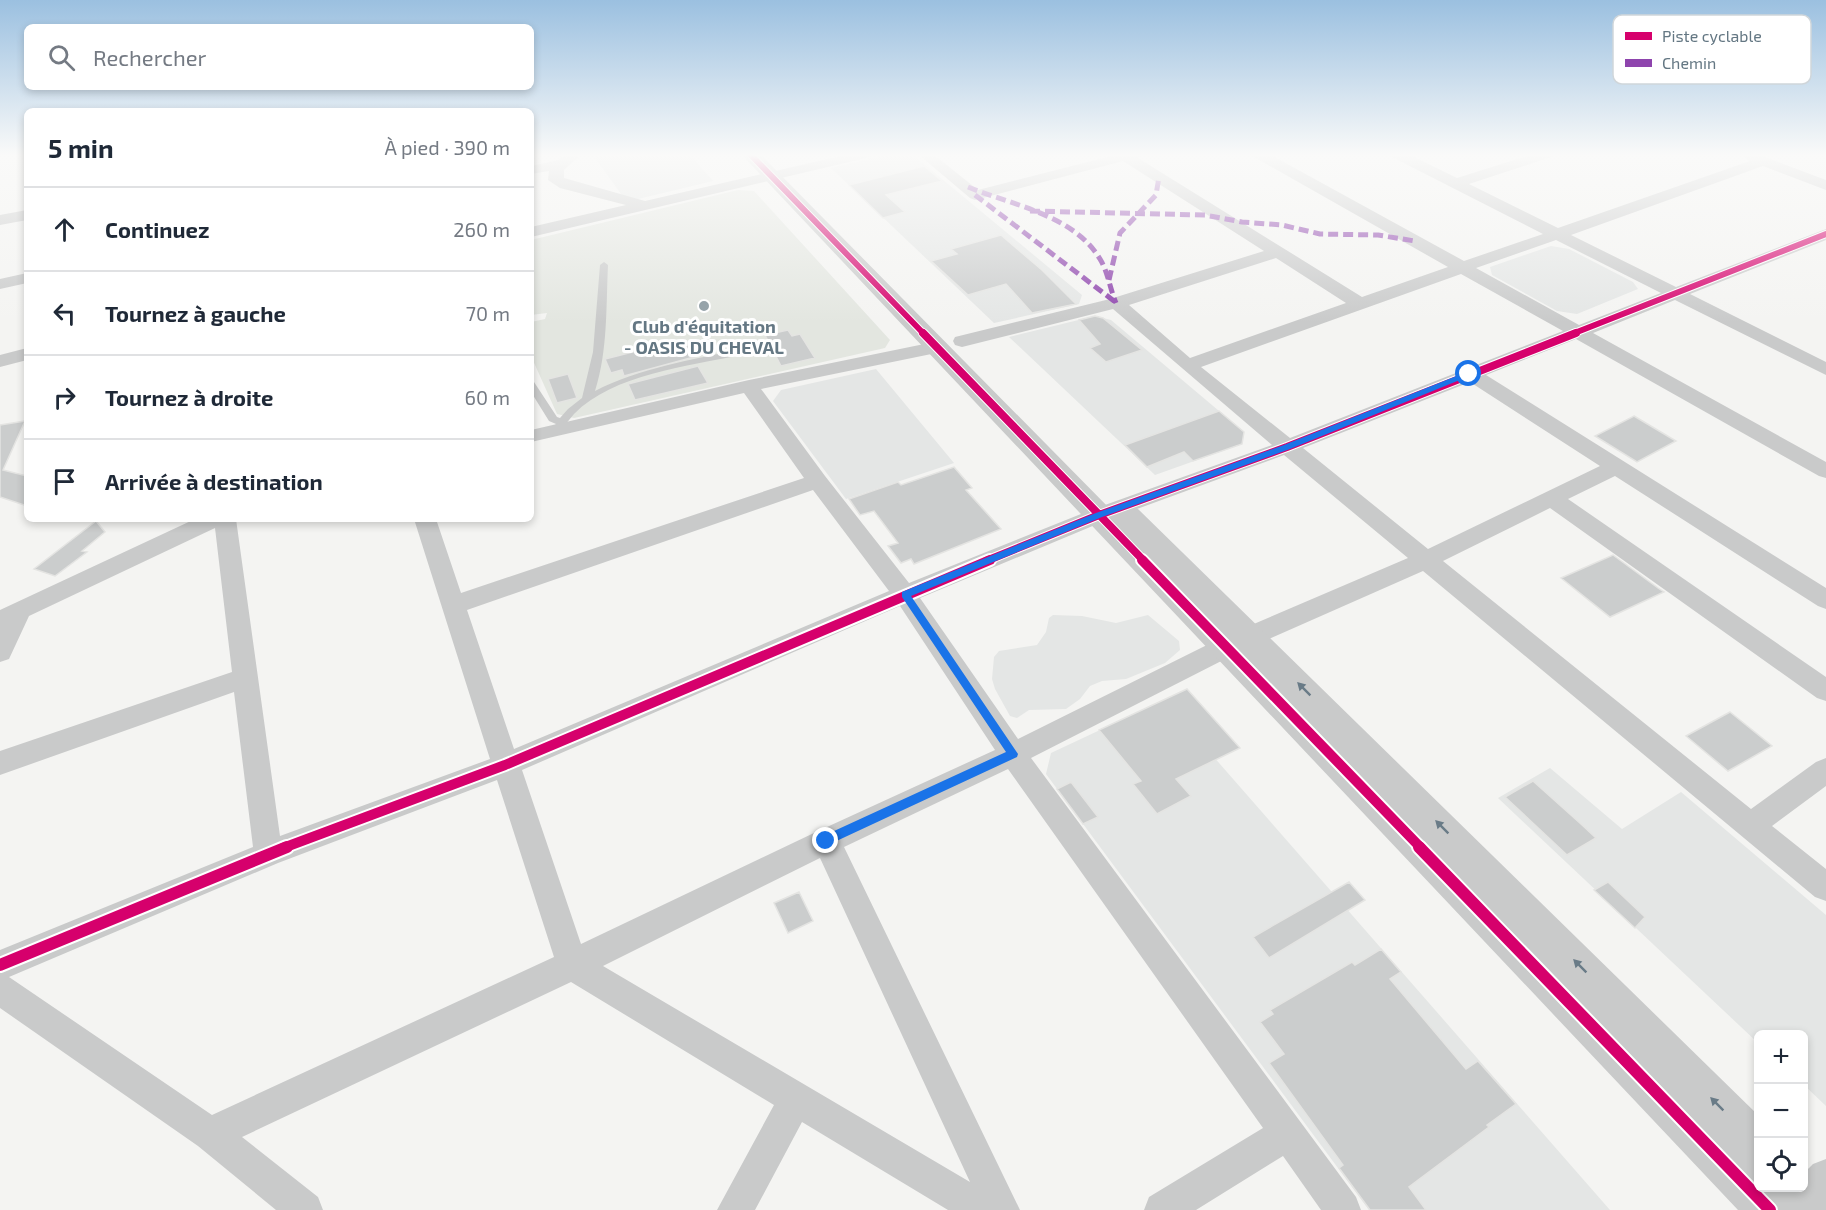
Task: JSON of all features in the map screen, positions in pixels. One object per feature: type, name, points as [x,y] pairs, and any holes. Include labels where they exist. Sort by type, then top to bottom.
[{"type":"street","points":[[534,231],[627,210]]},
{"type":"street","points":[[818,210],[1239,641],[1802,1198]]},
{"type":"street","points":[[1215,210],[1360,304]]},
{"type":"street","points":[[1360,210],[1826,471]]},
{"type":"street","points":[[1509,210],[1826,369]]},
{"type":"street","points":[[1187,365],[1628,210]]},
{"type":"street","points":[[0,220],[24,216]]},
{"type":"street","points":[[0,965],[268,854],[505,765],[905,595],[1110,511],[1287,447],[1826,234]]},
{"type":"street","points":[[534,435],[558,426],[950,344],[1116,303],[1278,252]]},
{"type":"street","points":[[0,284],[24,279]]},
{"type":"street","points":[[1116,303],[1187,365],[1826,887]]},
{"type":"street","points":[[0,361],[24,355]]},
{"type":"street","points":[[1469,374],[1826,600]]},
{"type":"street","points":[[749,386],[905,595],[1013,754],[1343,1210]]},
{"type":"street","points":[[210,1134],[572,965],[826,841],[1013,754],[1239,641],[1426,560],[1616,467]]},
{"type":"street","points":[[454,605],[818,481]]},
{"type":"street","points":[[1551,498],[1826,691]]},
{"type":"street","points":[[0,652],[10,614],[208,522]]},
{"type":"street","points":[[225,522],[268,854]]},
{"type":"street","points":[[426,522],[572,965],[982,1210]]},
{"type":"street","points":[[1239,641],[1754,1141]]},
{"type":"street","points":[[0,763],[246,677]]},
{"type":"street","points":[[1751,825],[1826,770]]},
{"type":"street","points":[[826,841],[1002,1210]]},
{"type":"street","points":[[0,989],[210,1134],[305,1210]]},
{"type":"street","points":[[735,1210],[795,1099]]},
{"type":"street","points":[[1162,1210],[1288,1133]]},
{"type":"lane","points":[[586,400],[592,388],[604,265]]},
{"type":"lane","points":[[534,389],[558,426],[565,416],[586,400],[609,387],[630,379],[741,352]]},
{"type":"shaded area","name":"Club d'équitation - OASIS DU CHEVAL","points":[[653,210],[772,210],[890,340],[885,348],[574,418],[557,414],[534,363],[534,321],[545,319],[547,313],[534,315],[534,239]]},
{"type":"shaded area","points":[[876,210],[980,210],[1082,295],[1079,304],[994,323]]},
{"type":"shaded area","points":[[1551,246],[1569,249],[1633,282],[1638,289],[1577,314],[1557,311],[1492,275],[1490,267]]},
{"type":"shaded area","points":[[1095,316],[1111,320],[1244,432],[1242,444],[1155,475],[1009,337]]},
{"type":"shaded area","points":[[876,369],[954,463],[846,499],[773,401],[781,390]]},
{"type":"shaded area","points":[[1053,615],[1082,616],[1116,623],[1148,615],[1179,641],[1180,650],[1165,663],[1126,679],[1102,681],[1090,686],[1080,699],[1066,709],[1029,710],[1017,718],[1010,716],[992,679],[994,657],[999,651],[1037,645],[1046,632],[1049,618]]},
{"type":"shaded area","points":[[1164,700],[1610,1210],[1369,1210],[1046,774],[1051,753]]},
{"type":"shaded area","points":[[1550,768],[1622,829],[1681,792],[1826,915],[1826,1106],[1808,1089],[1808,1030],[1754,1030],[1754,1039],[1498,798]]},
{"type":"building","points":[[875,210],[905,212],[883,218]]},
{"type":"building","points":[[1001,235],[1042,270],[1076,304],[1032,313],[1006,284],[968,295],[931,261],[957,254],[951,249]]},
{"type":"building","points":[[1095,316],[1103,318],[1142,350],[1106,362],[1090,348],[1100,344],[1079,320]]},
{"type":"building","points":[[788,330],[792,336],[800,334],[815,358],[781,366],[765,335]]},
{"type":"building","points":[[684,339],[694,357],[624,376],[622,370],[611,373],[605,359]]},
{"type":"building","points":[[698,366],[708,383],[635,400],[628,384]]},
{"type":"building","points":[[568,374],[577,398],[557,403],[548,379]]},
{"type":"building","points":[[1219,411],[1244,432],[1242,444],[1193,461],[1184,452],[1147,467],[1125,445]]},
{"type":"building","points":[[1634,416],[1676,441],[1637,462],[1595,436]]},
{"type":"building","points":[[24,421],[3,470],[24,475],[24,505],[0,497],[0,425]]},
{"type":"building","points":[[954,467],[972,488],[966,490],[1001,529],[914,564],[911,559],[901,563],[888,546],[898,543],[874,511],[860,515],[849,499],[898,482],[901,485]]},
{"type":"building","points":[[95,522],[105,532],[82,551],[87,552],[55,576],[34,569]]},
{"type":"building","points":[[1613,555],[1664,592],[1610,617],[1561,578]]},
{"type":"building","points":[[1187,689],[1240,748],[1176,779],[1191,796],[1157,814],[1133,784],[1141,781],[1099,730]]},
{"type":"building","points":[[1730,712],[1772,746],[1728,771],[1686,736]]},
{"type":"building","points":[[1533,781],[1596,838],[1567,855],[1505,797]]},
{"type":"building","points":[[1071,782],[1098,817],[1083,824],[1057,789]]},
{"type":"building","points":[[1349,882],[1365,900],[1269,958],[1253,937]]},
{"type":"building","points":[[1608,882],[1645,917],[1635,928],[1594,890]]},
{"type":"building","points":[[799,892],[813,921],[788,933],[774,903]]},
{"type":"building","points":[[1381,949],[1401,972],[1390,979],[1466,1069],[1478,1061],[1516,1104],[1409,1187],[1426,1210],[1370,1210],[1339,1168],[1343,1165],[1269,1063],[1284,1054],[1260,1022],[1273,1014],[1270,1010],[1352,962],[1355,965]]},
{"type":"marked path","points":[[995,210],[1114,301]]},
{"type":"marked path","points":[[1030,210],[1059,223],[1090,245],[1105,269],[1116,303]]},
{"type":"marked path","points":[[1109,280],[1114,250],[1120,233],[1125,225],[1141,210]]},
{"type":"marked path","points":[[1030,211],[1205,215],[1242,222],[1282,225],[1320,234],[1378,235],[1415,241]]},
{"type":"cycle path","points":[[805,210],[1770,1210]]},
{"type":"cycle path","points":[[0,965],[268,854],[505,765],[892,600],[1099,515],[1287,447],[1826,234]]},
{"type":"place","name":"Club d'équitation - OASIS DU CHEVAL","points":[[704,306]]},
{"type":"route","points":[[826,841],[1013,754],[905,595],[1099,515],[1287,447],[1469,374]]}]
